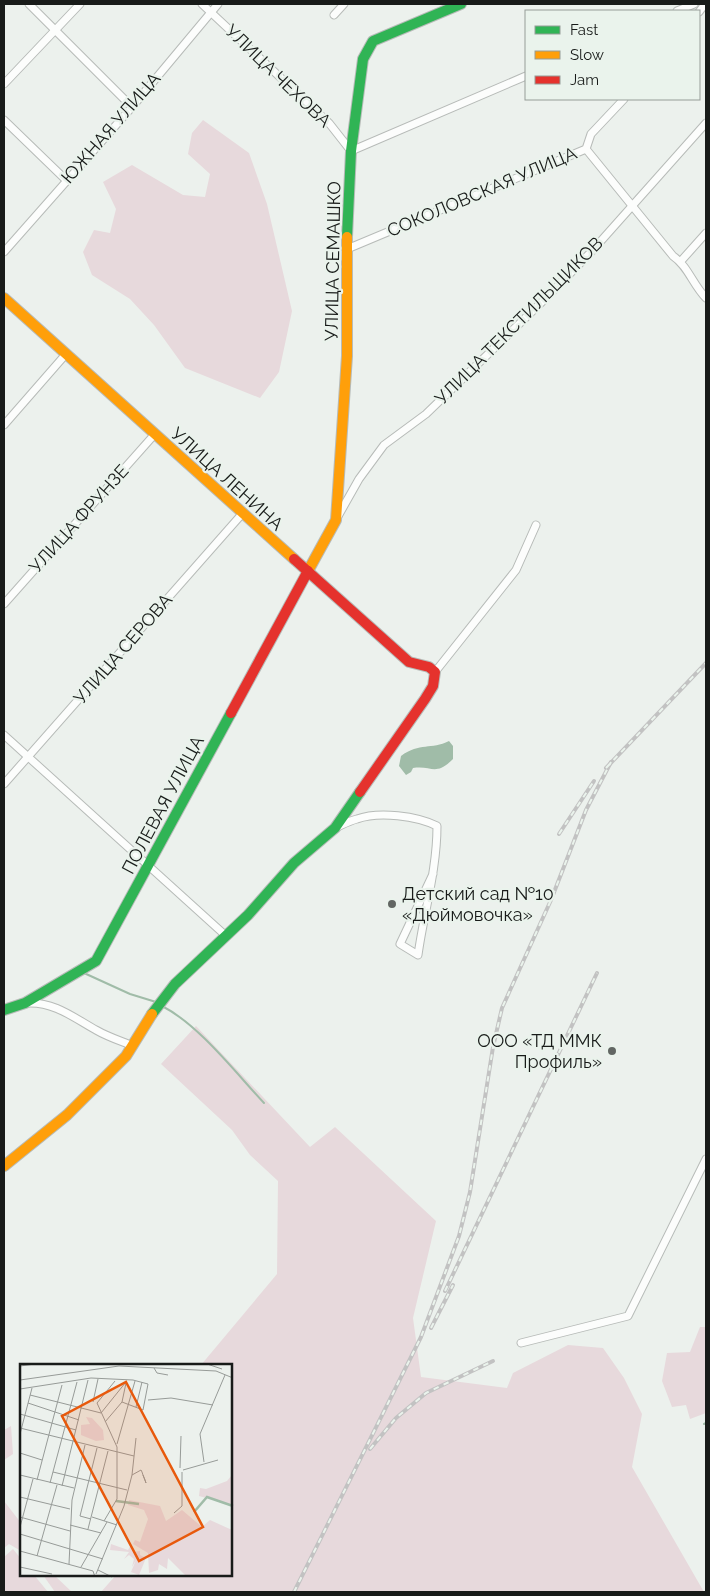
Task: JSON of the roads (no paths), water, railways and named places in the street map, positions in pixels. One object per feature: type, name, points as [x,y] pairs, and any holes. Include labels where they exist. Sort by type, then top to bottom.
[{"type":"street","points":[[29,4],[132,107]]},
{"type":"street","points":[[4,84],[80,4]]},
{"type":"street","name":"УЛИЦА ЧЕХОВА","points":[[202,4],[329,123],[351,151]]},
{"type":"street","name":"ЮЖНАЯ УЛИЦА","points":[[4,252],[132,107],[218,4]]},
{"type":"street","points":[[334,15],[344,4]]},
{"type":"street","name":"УЛИЦА СЕМАШКО","points":[[307,572],[336,520],[348,356],[347,249],[351,151],[360,72],[367,49],[373,41],[461,4]]},
{"type":"street","points":[[679,10],[694,4]]},
{"type":"street","points":[[351,151],[525,76]]},
{"type":"street","name":"СОКОЛОВСКАЯ УЛИЦА","points":[[347,249],[586,149],[592,134],[623,100]]},
{"type":"street","points":[[4,120],[66,180]]},
{"type":"street","name":"УЛИЦА ТЕКСТИЛЬЩИКОВ","points":[[336,520],[359,479],[384,445],[426,414],[592,251],[706,122]]},
{"type":"street","points":[[586,149],[673,256],[681,261],[698,291],[706,298]]},
{"type":"street","points":[[681,261],[706,233]]},
{"type":"street","name":"УЛИЦА ЛЕНИНА","points":[[4,298],[154,435],[409,662],[429,667],[435,672]]},
{"type":"street","points":[[4,425],[66,354]]},
{"type":"street","name":"УЛИЦА ФРУНЗЕ","points":[[4,604],[154,435]]},
{"type":"street","name":"УЛИЦА СЕРОВА","points":[[4,784],[242,514]]},
{"type":"street","points":[[4,1166],[68,1115],[126,1056],[158,1005],[174,984],[248,915],[294,863],[335,828],[425,699],[433,686],[435,672],[516,570],[536,525]]},
{"type":"street","name":"ПОЛЕВАЯ УЛИЦА","points":[[4,1010],[25,1003],[96,961],[307,572]]},
{"type":"street","points":[[4,735],[225,935]]},
{"type":"street","points":[[335,828],[358,818],[375,816],[427,821],[437,826],[433,874],[422,925],[418,955],[400,944],[433,874]]},
{"type":"street","points":[[25,1003],[43,1002],[68,1013],[98,1031],[133,1046]]},
{"type":"street","points":[[520,1342],[628,1316],[706,1159]]},
{"type":"waterway","points":[[84,973],[130,994],[156,1002]]},
{"type":"waterway","points":[[162,1006],[176,1014],[203,1037],[264,1103]]},
{"type":"railway","points":[[606,768],[706,663]]},
{"type":"railway","points":[[294,1592],[421,1337],[459,1236],[470,1192],[493,1047],[502,1008],[551,900],[586,810],[611,762]]},
{"type":"railway","points":[[559,834],[594,781]]},
{"type":"railway","points":[[445,1291],[597,973]]},
{"type":"railway","points":[[431,1328],[453,1285]]},
{"type":"railway","points":[[370,1449],[396,1418],[426,1393],[493,1361]]},
{"type":"place","name":"Детский сад №10 «Дюймовочка»","points":[[392,904]]},
{"type":"place","name":"ООО «ТД ММК Профиль»","points":[[612,1051]]}]
